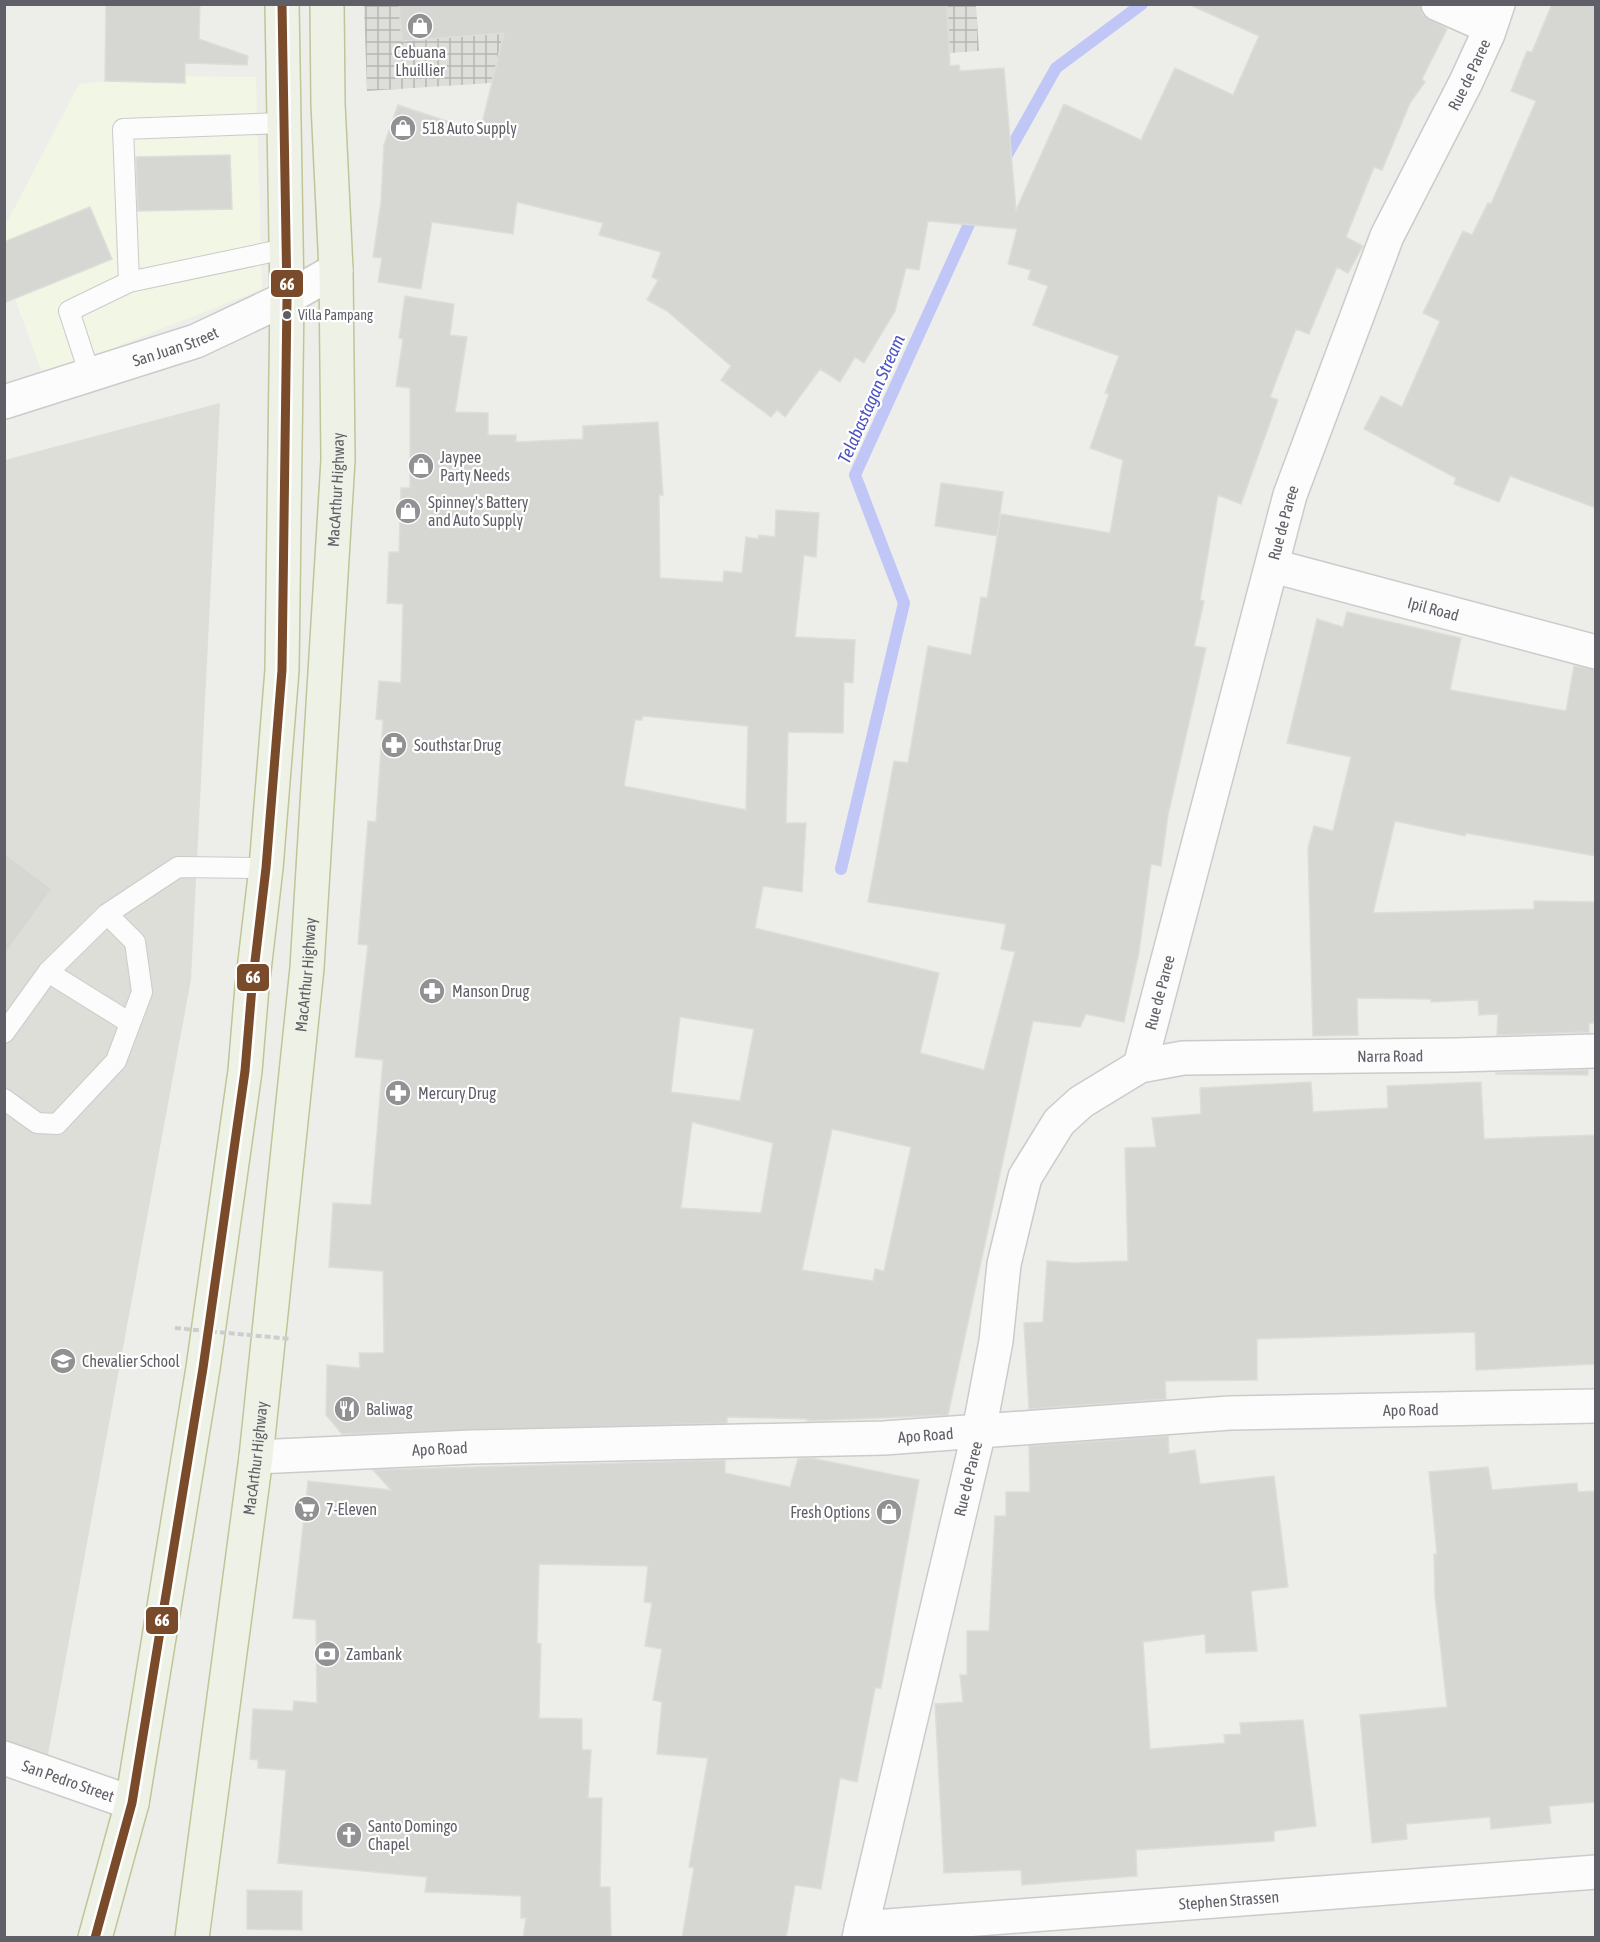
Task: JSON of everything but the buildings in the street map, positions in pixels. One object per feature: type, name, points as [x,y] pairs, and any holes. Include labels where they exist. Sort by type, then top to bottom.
[{"type":"highway","points":[[95,1938],[132,1803],[223,1240],[267,868],[282,670],[287,298],[282,4]]},
{"type":"highway","name":"MacArthur Highway","points":[[192,1938],[256,1457],[307,968],[338,460],[336,270],[328,104],[327,4]]},
{"type":"street","points":[[1438,4],[1494,16]]},
{"type":"street","name":"Rue de Paree","points":[[1140,1066],[1290,495],[1387,236],[1466,82],[1494,16]]},
{"type":"street","name":"San Juan Street","points":[[4,402],[196,341],[287,298],[336,270]]},
{"type":"street","name":"Ipil Road","points":[[1273,566],[1596,652]]},
{"type":"street","name":"Narra Road","points":[[1183,1058],[1457,1055],[1596,1050]]},
{"type":"street","name":"Rue de Paree","points":[[860,1933],[979,1431],[996,1341],[1004,1264],[1025,1177],[1059,1122],[1081,1102],[1140,1066],[1183,1058]]},
{"type":"street","name":"Apo Road","points":[[256,1457],[472,1447],[786,1442],[1230,1413],[1596,1406]]},
{"type":"street","name":"San Pedro Street","points":[[4,1758],[132,1803]]},
{"type":"street","name":"Stephen Strassen","points":[[860,1933],[1596,1872]]},
{"type":"lane","points":[[129,282],[123,129],[284,123]]},
{"type":"lane","points":[[90,375],[69,311],[129,282],[285,249]]},
{"type":"lane","points":[[4,1034],[48,972],[107,914],[178,867],[267,868]]},
{"type":"lane","points":[[4,1099],[37,1123],[57,1124],[116,1061],[142,992],[135,942],[107,914]]},
{"type":"lane","points":[[48,972],[130,1023]]},
{"type":"path","points":[[175,1328],[291,1339]]},
{"type":"shaded area","points":[[364,5],[976,5],[979,51],[367,91]]},
{"type":"shaded area","points":[[158,76],[256,77],[262,289],[43,376],[5,271],[5,226],[79,84]]},
{"type":"shaded area","name":"Chevalier School","points":[[220,403],[191,979],[47,1760],[5,1743],[5,460]]},
{"type":"waterway","name":"Telabastagan Stream","points":[[1003,162],[1056,68],[1142,4]]},
{"type":"waterway","name":"Telabastagan Stream","points":[[841,869],[904,603],[855,475],[975,211]]},
{"type":"transit line","name":"66","points":[[95,1938],[132,1803],[203,1368],[245,1071],[266,868],[282,670],[287,298],[282,4]]},
{"type":"place","name":"Cebuana Lhuillier","points":[[420,26]]},
{"type":"place","name":"518 Auto Supply","points":[[403,128]]},
{"type":"place","name":"Villa Pampang","points":[[287,315]]},
{"type":"place","name":"Jaypee Party Needs","points":[[421,466]]},
{"type":"place","name":"Spinney's Battery and Auto Supply","points":[[408,511]]},
{"type":"place","name":"Southstar Drug","points":[[394,745]]},
{"type":"place","name":"Manson Drug","points":[[432,991]]},
{"type":"place","name":"Mercury Drug","points":[[398,1093]]},
{"type":"place","name":"Chevalier School","points":[[63,1361]]},
{"type":"place","name":"Baliwag","points":[[347,1409]]},
{"type":"place","name":"7-Eleven","points":[[307,1509]]},
{"type":"place","name":"Fresh Options","points":[[889,1512]]},
{"type":"place","name":"Zambank","points":[[327,1654]]},
{"type":"place","name":"Santo Domingo Chapel","points":[[349,1835]]}]
